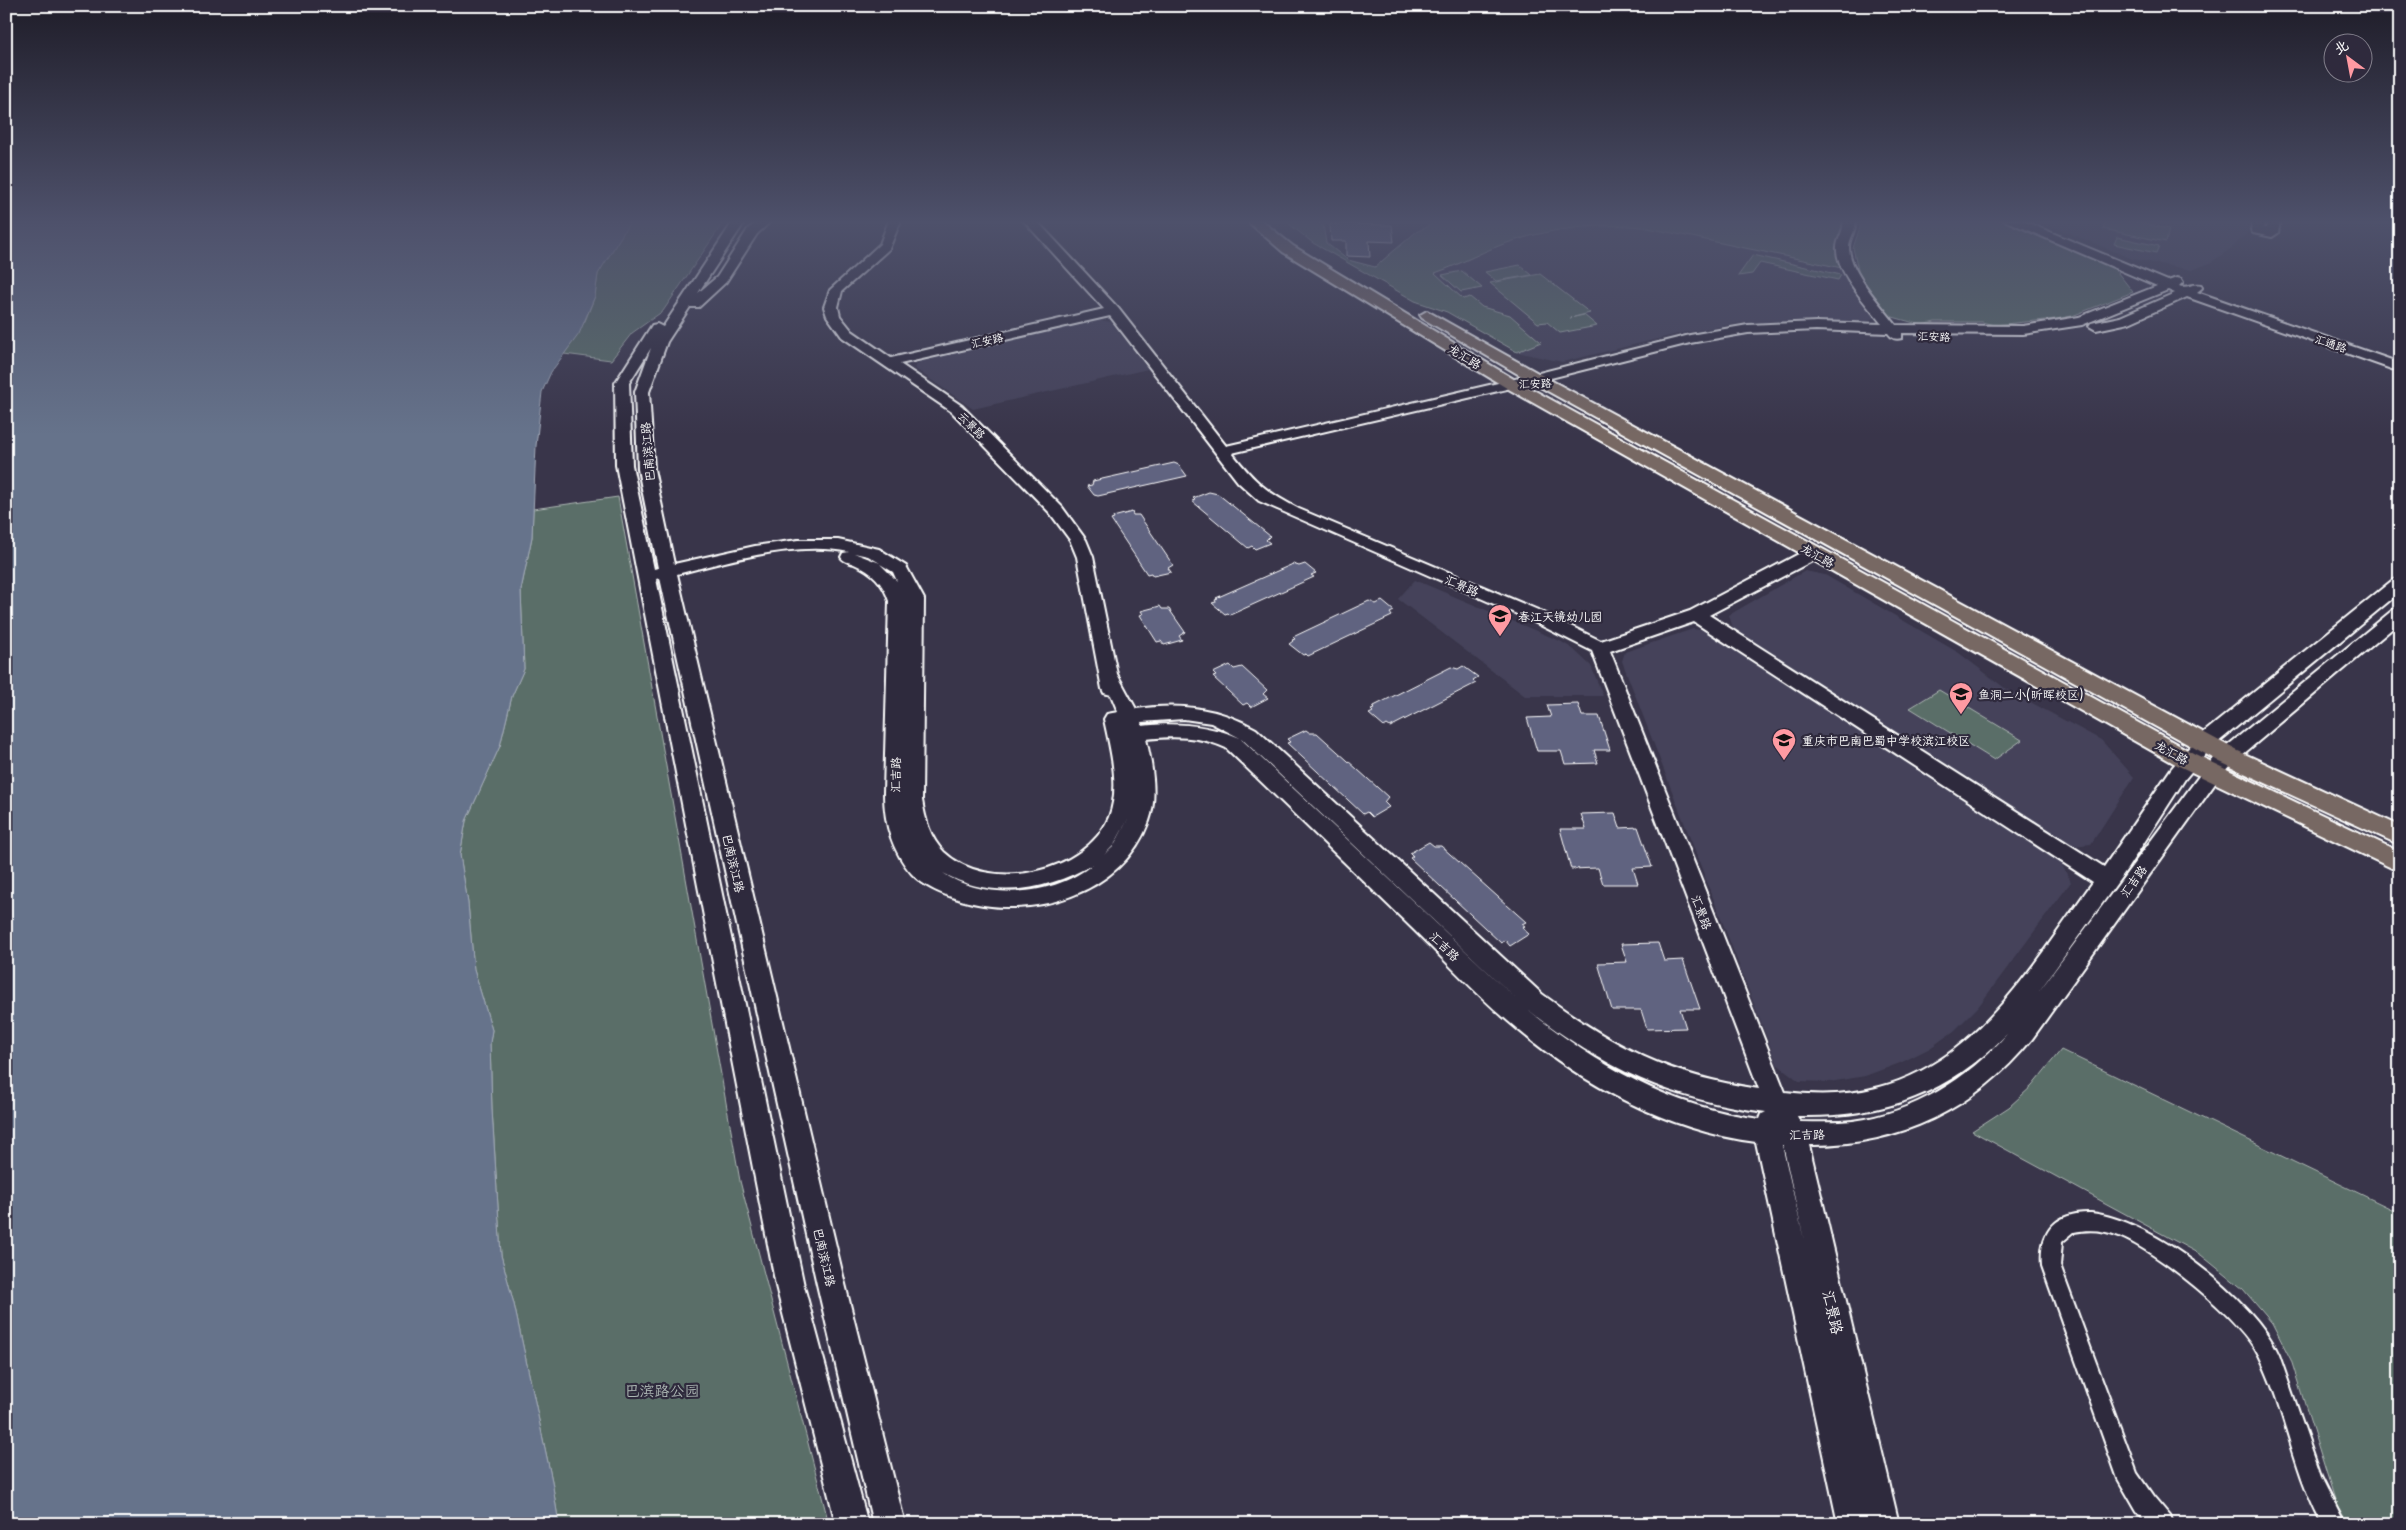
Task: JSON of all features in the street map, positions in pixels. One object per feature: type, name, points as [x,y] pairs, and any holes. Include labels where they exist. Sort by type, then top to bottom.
[{"type":"main road","name":"龙汇路","points":[[1358,291],[1511,384],[2188,760],[2400,863]]},
{"type":"main road","name":"龙汇路","points":[[1385,291],[1542,381],[2228,756],[2400,836]]},
{"type":"street","name":"巴南滨江路","points":[[679,291],[622,383],[624,465],[659,580],[889,1524]]},
{"type":"street","name":"巴南滨江路","points":[[694,291],[660,342],[642,392],[646,469],[659,580],[790,1286],[852,1524]]},
{"type":"street","points":[[674,322],[708,291]]},
{"type":"street","name":"云景路","points":[[836,291],[831,307],[839,324],[847,334],[891,362],[957,409],[1056,510],[1069,526],[1085,556],[1110,677],[1124,726]]},
{"type":"street","name":"汇景路","points":[[1095,291],[1113,311],[1253,489],[1278,506],[1532,614],[1600,648],[1777,1104]]},
{"type":"street","points":[[1864,291],[1895,332]]},
{"type":"street","name":"汇安路","points":[[1222,451],[1511,384],[1542,381],[1698,346],[1756,336],[1820,332],[2024,330],[2064,325],[2098,315],[2155,291]]},
{"type":"street","name":"汇安路","points":[[1895,332],[1964,338],[2028,336],[2072,330],[2124,320],[2191,291]]},
{"type":"street","name":"汇通路","points":[[2193,291],[2400,360]]},
{"type":"street","name":"汇通路","points":[[2193,291],[2400,368]]},
{"type":"street","name":"汇安路","points":[[891,362],[1113,311]]},
{"type":"street","name":"汇吉路","points":[[659,580],[766,550],[820,544],[866,549],[882,555],[896,564],[907,576],[915,599],[912,800],[914,817],[928,847],[941,862],[961,875],[987,881],[1011,883],[1036,880],[1061,872],[1088,856],[1108,837],[1119,817],[1124,791],[1124,726]]},
{"type":"street","points":[[1600,648],[1696,615],[1814,553]]},
{"type":"street","name":"汇吉路","points":[[1124,726],[1181,712],[1208,714],[1230,722],[1249,734],[1534,1001],[1562,1024],[1593,1043],[1668,1080],[1706,1091],[1777,1104],[1843,1105],[1890,1097],[1922,1085],[1955,1065],[1979,1046],[2004,1020],[2107,880],[2188,760],[2204,743],[2400,583]]},
{"type":"street","name":"汇吉路","points":[[1124,726],[1191,730],[1217,735],[1233,743],[1517,1015],[1547,1038],[1619,1086],[1701,1120],[1781,1135],[1856,1133],[1906,1118],[1977,1080],[1999,1060],[2023,1032],[2212,773],[2228,756],[2400,613]]},
{"type":"street","points":[[1696,615],[2107,880]]},
{"type":"street","points":[[1777,1104],[1781,1135]]},
{"type":"street","name":"汇景路","points":[[1781,1135],[1854,1524]]},
{"type":"street","name":"汇景路","points":[[1781,1135],[1883,1524]]},
{"type":"street","points":[[2162,1524],[2145,1504],[2129,1479],[2051,1266],[2049,1252],[2051,1242],[2058,1231],[2072,1224],[2087,1222],[2107,1224],[2124,1228],[2140,1237],[2217,1296],[2253,1330],[2263,1344],[2273,1366],[2320,1497],[2334,1524]]},
{"type":"shaded area","points":[[1422,291],[1859,291],[1876,316],[1865,323],[1810,320],[1741,323],[1682,333],[1562,362],[1517,352],[1447,312],[1415,301]]},
{"type":"shaded area","points":[[1099,320],[1111,322],[1148,369],[973,409],[914,368],[921,360]]},
{"type":"shaded area","name":"鱼洞二小(昕晖校区)","points":[[1805,571],[1825,575],[1959,653],[2006,689],[2101,740],[2134,777],[2091,844],[2072,846],[1733,628],[1729,615]]},
{"type":"shaded area","name":"春江天镜幼儿园","points":[[1415,580],[1560,641],[1573,649],[1591,666],[1603,696],[1525,696],[1398,599]]},
{"type":"shaded area","name":"重庆市巴南巴蜀中学校滨江校区","points":[[1693,629],[1709,631],[2060,861],[2071,882],[1978,1007],[1954,1031],[1930,1048],[1900,1063],[1865,1076],[1829,1082],[1799,1081],[1777,1064],[1622,661],[1625,652]]},
{"type":"green space","points":[[596,291],[676,291],[663,311],[632,333],[611,360],[564,354],[585,321]]},
{"type":"green space","points":[[1398,291],[1455,291],[1463,299],[1470,297],[1482,307],[1510,315],[1541,342],[1517,352],[1447,312],[1415,301]]},
{"type":"green space","points":[[1500,291],[1562,291],[1590,313],[1570,318],[1584,315],[1597,326],[1560,333],[1547,322],[1538,323]]},
{"type":"green space","points":[[1871,291],[2133,292],[2072,316],[2056,319],[1994,325],[1982,322],[1935,322],[1922,325],[1889,316]]},
{"type":"green space","name":"巴滨路公园","points":[[618,497],[740,1181],[829,1524],[559,1524],[552,1481],[514,1304],[501,1255],[492,1109],[490,1043],[492,1030],[474,970],[468,903],[460,855],[466,821],[500,746],[512,696],[524,669],[521,590],[532,537],[533,509]]},
{"type":"green space","points":[[1939,690],[2022,740],[1994,760],[1910,708]]},
{"type":"green space","points":[[2061,1050],[2400,1213],[2400,1524],[2348,1524],[2336,1503],[2291,1360],[2272,1323],[2243,1289],[2201,1255],[1972,1131],[2009,1107],[2032,1086]]},
{"type":"water","points":[[6,291],[596,291],[579,334],[551,372],[542,392],[536,446],[532,537],[521,590],[524,669],[512,696],[500,746],[466,821],[460,855],[468,903],[474,970],[492,1030],[490,1043],[492,1109],[501,1255],[514,1304],[552,1481],[559,1524],[6,1524]]},
{"type":"building","points":[[1174,463],[1179,465],[1187,476],[1098,496],[1094,495],[1087,486],[1092,485],[1093,481]]},
{"type":"building","points":[[1209,492],[1218,494],[1270,536],[1266,540],[1270,543],[1255,549],[1252,546],[1248,548],[1192,501],[1195,500],[1193,498]]},
{"type":"building","points":[[1132,512],[1133,515],[1139,515],[1173,565],[1168,568],[1171,572],[1153,576],[1151,573],[1147,574],[1111,520],[1114,519],[1113,517]]},
{"type":"building","points":[[1293,564],[1299,566],[1305,564],[1316,573],[1311,575],[1314,577],[1230,615],[1228,613],[1225,614],[1212,603],[1216,602],[1215,600],[1218,599],[1216,598]]},
{"type":"building","points":[[1369,601],[1376,604],[1382,601],[1394,611],[1390,613],[1392,616],[1308,656],[1306,654],[1303,655],[1289,644],[1295,639],[1293,637]]},
{"type":"building","points":[[1160,606],[1162,609],[1169,609],[1185,632],[1179,636],[1182,640],[1164,645],[1161,641],[1157,642],[1140,615],[1143,614],[1141,611]]},
{"type":"building","points":[[1230,665],[1234,669],[1242,667],[1267,690],[1263,694],[1268,698],[1251,707],[1247,703],[1243,705],[1213,677],[1216,676],[1213,673]]},
{"type":"building","points":[[1463,666],[1478,677],[1473,680],[1476,683],[1390,727],[1387,725],[1384,727],[1369,714],[1373,712],[1371,710],[1374,709],[1372,707],[1451,667],[1458,669]]},
{"type":"building","points":[[1578,704],[1582,716],[1599,716],[1610,750],[1594,750],[1598,763],[1565,764],[1561,751],[1537,751],[1527,718],[1551,717],[1547,705]]},
{"type":"building","points":[[1306,730],[1310,733],[1317,733],[1388,797],[1384,802],[1389,807],[1372,817],[1367,812],[1363,814],[1287,743],[1290,742],[1287,739]]},
{"type":"building","points":[[1615,813],[1620,828],[1638,827],[1652,867],[1633,868],[1638,884],[1603,884],[1598,868],[1571,869],[1560,829],[1586,829],[1581,814]]},
{"type":"building","points":[[1429,842],[1434,846],[1441,846],[1526,922],[1522,924],[1525,926],[1522,928],[1529,934],[1510,946],[1505,940],[1501,943],[1410,858],[1413,856],[1410,853]]},
{"type":"building","points":[[1658,943],[1664,961],[1683,960],[1700,1009],[1680,1009],[1686,1028],[1647,1029],[1641,1010],[1612,1010],[1598,963],[1627,962],[1621,944]]},
{"type":"place","name":"春江天镜幼儿园","points":[[1500,637]]},
{"type":"place","name":"鱼洞二小(昕晖校区)","points":[[1961,715]]},
{"type":"place","name":"重庆市巴南巴蜀中学校滨江校区","points":[[1784,761]]}]
